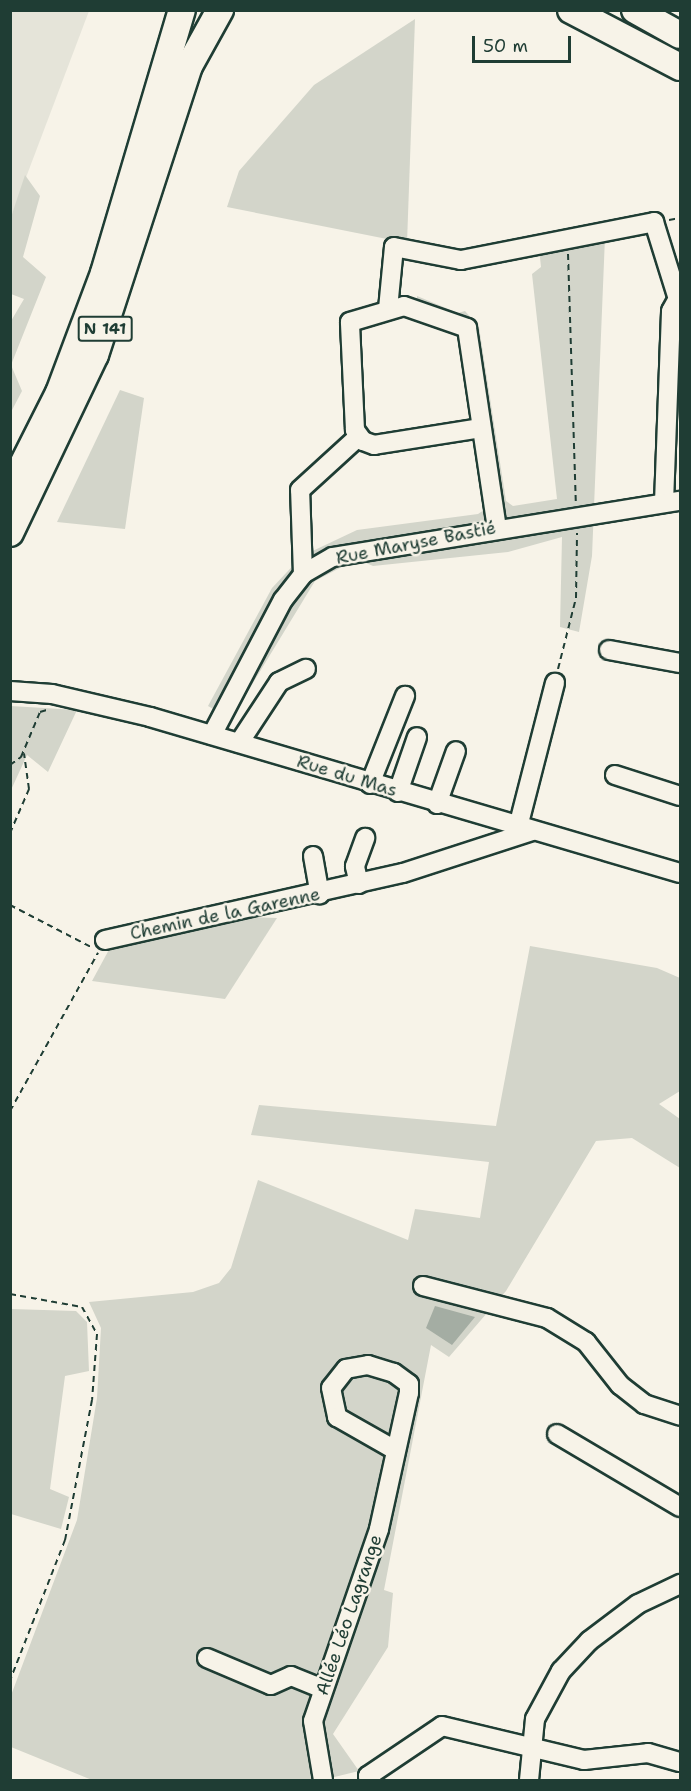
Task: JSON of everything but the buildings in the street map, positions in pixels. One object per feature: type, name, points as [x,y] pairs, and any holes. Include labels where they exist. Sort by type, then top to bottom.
[{"type":"highway","points":[[104,273],[167,10]]},
{"type":"highway","points":[[104,273],[182,10]]},
{"type":"highway","points":[[143,210],[196,10]]},
{"type":"highway","points":[[143,210],[189,66],[220,10]]},
{"type":"highway","points":[[571,10],[681,67]]},
{"type":"highway","points":[[590,10],[681,60]]},
{"type":"highway","points":[[635,10],[681,35]]},
{"type":"highway","name":"N 141","points":[[10,533],[82,387],[143,210]]},
{"type":"highway","name":"N 141","points":[[10,490],[59,393],[104,273]]},
{"type":"street","points":[[388,309],[394,247],[461,260],[654,222],[679,296],[670,311],[672,502]]},
{"type":"street","points":[[358,437],[348,329],[358,316],[388,309],[417,307],[467,328],[497,528]]},
{"type":"street","points":[[358,437],[374,445],[481,428]]},
{"type":"street","points":[[303,574],[300,490],[358,437]]},
{"type":"street","name":"Rue Maryse Bastié","points":[[212,735],[283,600],[303,574],[344,554],[577,515],[672,502]]},
{"type":"street","points":[[609,650],[681,663]]},
{"type":"street","points":[[239,743],[279,682],[306,669]]},
{"type":"street","points":[[525,829],[555,683]]},
{"type":"street","name":"Rue du Mas","points":[[10,691],[77,699],[212,735],[437,804],[681,873]]},
{"type":"street","points":[[370,784],[405,696]]},
{"type":"street","points":[[398,792],[417,738]]},
{"type":"street","points":[[437,804],[456,751]]},
{"type":"street","points":[[615,775],[681,796]]},
{"type":"street","name":"Chemin de la Garenne","points":[[105,940],[359,884],[525,829]]},
{"type":"street","points":[[359,884],[355,866],[365,838]]},
{"type":"street","points":[[314,856],[320,894]]},
{"type":"street","points":[[423,1286],[499,1301],[518,1312],[569,1329],[636,1398],[681,1416]]},
{"type":"street","name":"Allée Léo Lagrange","points":[[324,1780],[313,1737],[323,1689],[379,1529],[409,1383],[368,1365],[346,1369],[331,1388],[337,1417],[395,1450]]},
{"type":"street","points":[[557,1434],[681,1507]]},
{"type":"street","points":[[529,1780],[530,1748],[548,1690],[576,1653],[638,1604],[681,1584]]},
{"type":"street","points":[[207,1658],[271,1685],[291,1676],[323,1689]]},
{"type":"street","points":[[371,1780],[368,1776],[436,1727],[584,1760],[648,1754],[681,1762]]},
{"type":"path","points":[[555,683],[576,598],[577,515],[568,239]]},
{"type":"path","points":[[10,765],[24,751],[40,712],[73,706],[77,699]]},
{"type":"path","points":[[10,833],[29,789],[24,751]]},
{"type":"path","points":[[10,904],[78,937],[95,958]]},
{"type":"path","name":"Chemin de la Garenne","points":[[10,1111],[105,940]]},
{"type":"path","points":[[10,1294],[64,1299],[82,1306],[93,1319],[97,1334],[92,1400],[65,1540],[10,1680]]},
{"type":"shaded area","points":[[11,11],[89,11],[11,217]]},
{"type":"shaded area","points":[[415,19],[407,243],[227,207],[239,171],[314,85]]},
{"type":"shaded area","points":[[25,175],[40,196],[23,257],[46,277],[11,365],[11,321],[24,299],[11,294],[11,217]]},
{"type":"shaded area","points":[[605,237],[592,556],[579,632],[560,627],[562,537],[508,552],[373,566],[357,559],[315,581],[231,719],[208,706],[272,588],[302,556],[357,530],[478,514],[493,504],[467,329],[417,307],[417,296],[458,313],[465,311],[479,327],[506,501],[513,506],[557,499],[532,274],[541,267],[539,248]]},
{"type":"shaded area","points":[[11,365],[22,391],[11,412]]},
{"type":"shaded area","points":[[120,390],[144,398],[125,529],[57,522]]},
{"type":"shaded area","points":[[11,706],[77,710],[48,772],[27,755],[11,790]]},
{"type":"shaded area","points":[[245,917],[277,918],[225,999],[92,981],[111,946]]},
{"type":"shaded area","points":[[530,946],[657,968],[680,978],[680,1091],[659,1104],[680,1119],[680,1168],[632,1138],[596,1141],[506,1291],[449,1357],[431,1345],[384,1590],[393,1593],[388,1647],[333,1734],[359,1771],[322,1780],[92,1780],[11,1747],[10,1698],[77,1520],[97,1398],[101,1328],[89,1302],[193,1292],[219,1283],[231,1268],[258,1180],[408,1240],[415,1209],[480,1218],[489,1162],[251,1135],[259,1105],[496,1126]]},
{"type":"shaded area","points":[[435,1306],[475,1317],[452,1345],[426,1328]]},
{"type":"shaded area","points":[[11,1309],[76,1311],[87,1322],[89,1371],[65,1376],[50,1489],[69,1497],[61,1529],[11,1514]]}]
